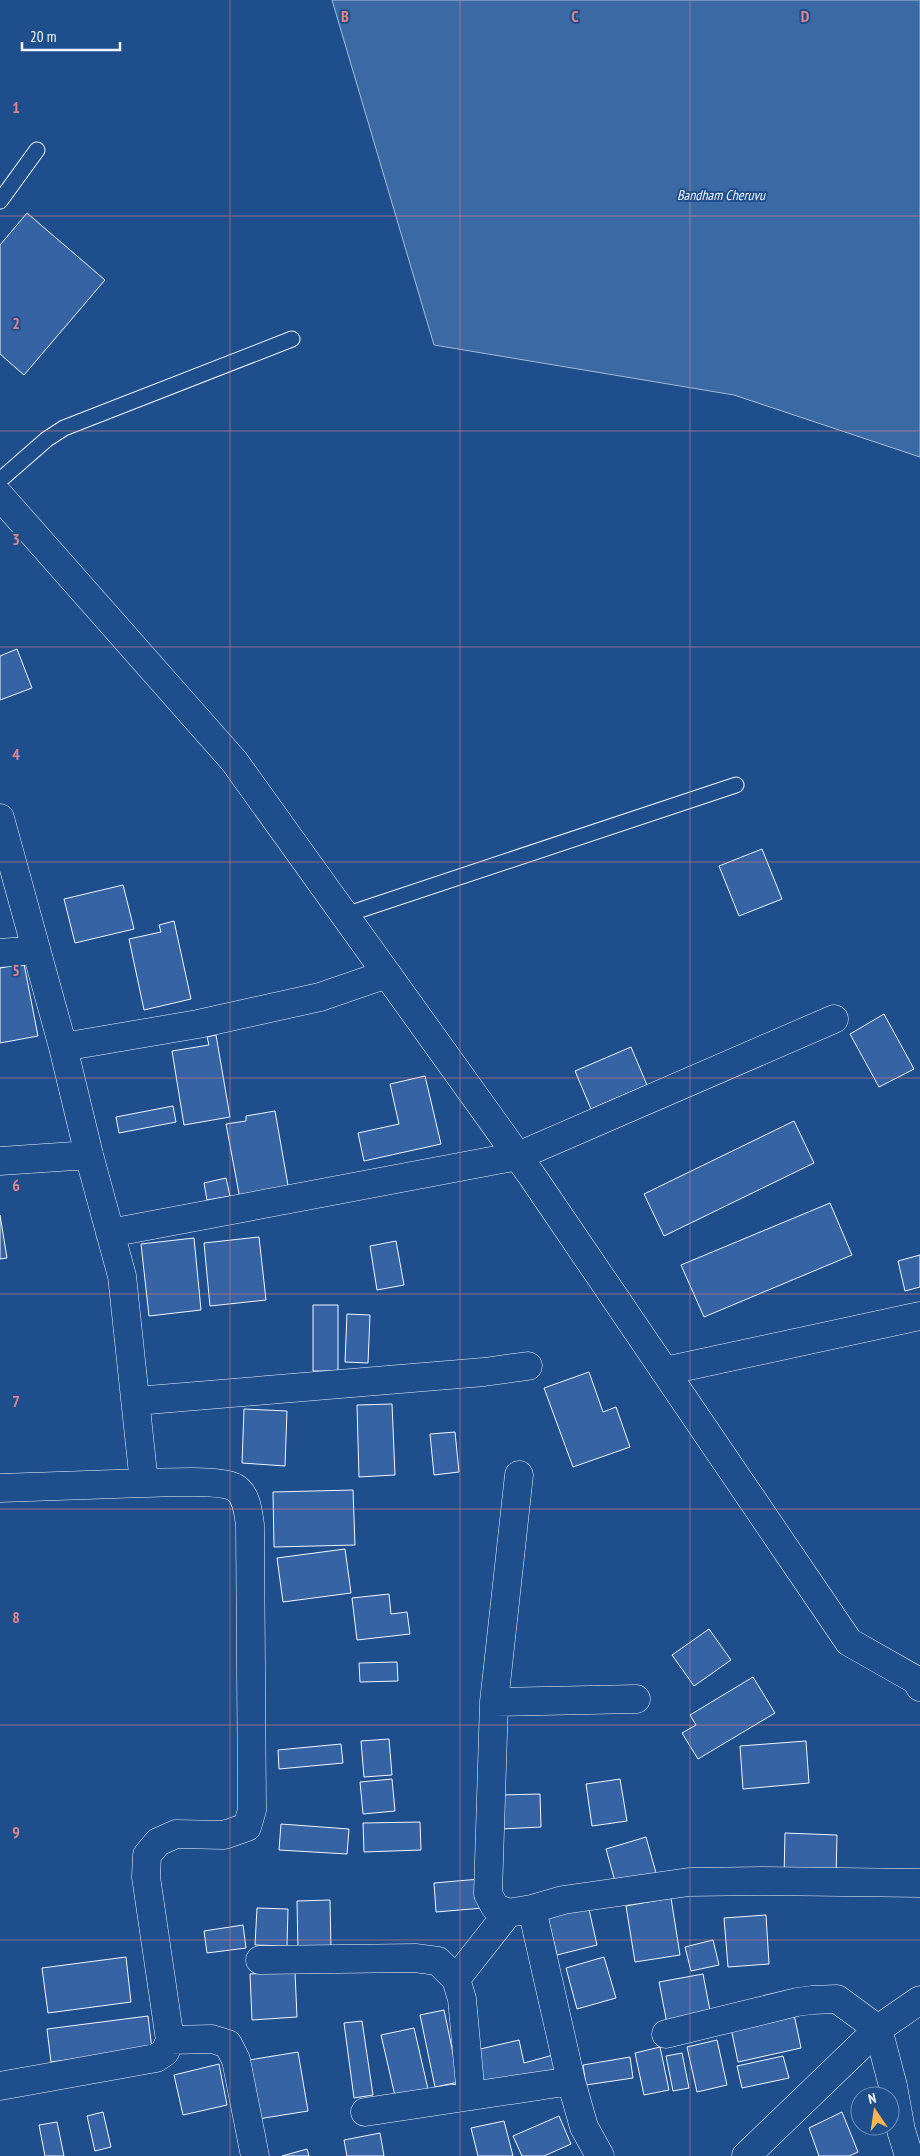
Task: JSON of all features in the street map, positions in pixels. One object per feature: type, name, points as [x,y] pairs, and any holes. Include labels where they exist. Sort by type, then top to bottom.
[{"type":"street","points":[[0,496],[234,761],[518,1156],[849,1642],[919,1682]]},
{"type":"street","points":[[0,818],[63,1046],[89,1155],[122,1276],[144,1483]]},
{"type":"street","points":[[0,954],[36,950]]},
{"type":"street","points":[[63,1046],[198,1024],[311,999],[387,974]]},
{"type":"street","points":[[110,1233],[518,1156],[834,1019]]},
{"type":"street","points":[[0,1161],[89,1155]]},
{"type":"street","points":[[665,1371],[920,1316]]},
{"type":"street","points":[[136,1401],[484,1372],[528,1366]]},
{"type":"street","points":[[519,1475],[494,1702],[488,1894],[495,1907],[520,1911],[563,1900],[689,1882],[763,1880],[920,1883]]},
{"type":"street","points":[[0,1488],[144,1483],[214,1483],[234,1487],[247,1503],[250,1525],[252,1810],[246,1827],[224,1835],[176,1834],[158,1842],[147,1855],[146,1876],[170,2040],[165,2052],[156,2058],[0,2086]]},
{"type":"street","points":[[494,1702],[636,1698]]},
{"type":"street","points":[[456,1978],[520,1911]]},
{"type":"street","points":[[520,1911],[584,2127],[600,2156]]},
{"type":"street","points":[[260,1960],[415,1958],[438,1961],[456,1978],[462,1999],[470,2096]]},
{"type":"street","points":[[666,2034],[812,2000],[837,1999],[878,2029],[893,2086],[901,2130],[909,2156]]},
{"type":"street","points":[[746,2156],[878,2029],[920,2000]]},
{"type":"street","points":[[170,2040],[212,2039],[228,2044],[236,2060],[255,2156]]},
{"type":"street","points":[[365,2112],[571,2081]]},
{"type":"lane","points":[[0,201],[37,150]]},
{"type":"lane","points":[[0,480],[41,444],[64,428],[292,339]]},
{"type":"lane","points":[[345,916],[736,785]]},
{"type":"water","name":"Bandham Cheruvu","points":[[332,0],[920,0],[920,457],[734,395],[434,345]]},
{"type":"building","points":[[27,213],[105,280],[24,375],[0,354],[0,245]]},
{"type":"building","points":[[17,649],[32,688],[0,700],[0,656]]},
{"type":"building","points":[[762,849],[782,899],[739,916],[719,866]]},
{"type":"building","points":[[123,885],[134,929],[75,943],[64,899]]},
{"type":"building","points":[[174,921],[191,999],[144,1010],[129,939],[161,932],[159,925]]},
{"type":"building","points":[[24,964],[38,1036],[0,1043],[0,968]]},
{"type":"building","points":[[884,1014],[914,1069],[879,1087],[850,1034]]},
{"type":"building","points":[[216,1035],[230,1117],[184,1125],[172,1051],[209,1045],[207,1037]]},
{"type":"building","points":[[631,1047],[647,1085],[591,1109],[575,1071]]},
{"type":"building","points":[[425,1076],[441,1144],[364,1161],[358,1133],[399,1124],[390,1084]]},
{"type":"building","points":[[173,1106],[176,1122],[119,1133],[116,1117]]},
{"type":"building","points":[[275,1111],[289,1191],[240,1199],[226,1124],[246,1121],[246,1116]]},
{"type":"building","points":[[794,1121],[814,1163],[664,1236],[644,1194]]},
{"type":"building","points":[[226,1178],[230,1196],[207,1200],[204,1183]]},
{"type":"building","points":[[830,1203],[852,1255],[704,1317],[681,1265]]},
{"type":"building","points":[[0,1215],[7,1258],[0,1259]]},
{"type":"building","points":[[259,1237],[266,1300],[210,1306],[204,1243]]},
{"type":"building","points":[[194,1238],[201,1310],[149,1316],[141,1244]]},
{"type":"building","points":[[396,1241],[404,1285],[377,1290],[370,1246]]},
{"type":"building","points":[[920,1255],[920,1287],[905,1291],[898,1261]]},
{"type":"building","points":[[313,1305],[338,1305],[338,1371],[313,1371]]},
{"type":"building","points":[[347,1314],[370,1315],[368,1363],[345,1362]]},
{"type":"building","points":[[589,1372],[603,1412],[616,1407],[630,1447],[573,1467],[544,1388]]},
{"type":"building","points":[[392,1404],[395,1475],[359,1477],[357,1405]]},
{"type":"building","points":[[244,1409],[287,1411],[285,1466],[242,1463]]},
{"type":"building","points":[[455,1432],[459,1472],[434,1475],[430,1434]]},
{"type":"building","points":[[353,1490],[355,1545],[274,1547],[273,1492]]},
{"type":"building","points":[[345,1549],[351,1593],[283,1602],[277,1558]]},
{"type":"building","points":[[389,1594],[391,1614],[407,1612],[410,1634],[357,1640],[352,1598]]},
{"type":"building","points":[[709,1629],[731,1660],[694,1686],[672,1655]]},
{"type":"building","points":[[397,1662],[398,1681],[360,1682],[359,1663]]},
{"type":"building","points":[[753,1677],[775,1713],[698,1759],[682,1733],[696,1725],[690,1715]]},
{"type":"building","points":[[389,1739],[392,1775],[364,1777],[361,1741]]},
{"type":"building","points":[[806,1741],[809,1783],[743,1789],[740,1746]]},
{"type":"building","points":[[341,1744],[343,1763],[279,1769],[278,1750]]},
{"type":"building","points":[[392,1779],[395,1811],[363,1814],[360,1782]]},
{"type":"building","points":[[620,1779],[627,1821],[592,1826],[586,1784]]},
{"type":"building","points":[[540,1794],[541,1827],[501,1829],[500,1795]]},
{"type":"building","points":[[420,1822],[421,1850],[364,1852],[363,1823]]},
{"type":"building","points":[[281,1824],[349,1829],[347,1854],[279,1850]]},
{"type":"building","points":[[785,1833],[837,1835],[836,1879],[784,1877]]},
{"type":"building","points":[[646,1837],[658,1880],[618,1892],[606,1849]]},
{"type":"building","points":[[480,1879],[483,1908],[436,1912],[434,1883]]},
{"type":"building","points":[[671,1898],[680,1955],[635,1962],[626,1906]]},
{"type":"building","points":[[330,1900],[331,1950],[298,1951],[297,1901]]},
{"type":"building","points":[[588,1905],[597,1945],[557,1955],[547,1915]]},
{"type":"building","points":[[257,1908],[288,1909],[287,1946],[255,1945]]},
{"type":"building","points":[[766,1915],[769,1964],[728,1967],[724,1918]]},
{"type":"building","points":[[243,1925],[246,1948],[207,1953],[204,1931]]},
{"type":"building","points":[[713,1940],[719,1965],[691,1971],[685,1947]]},
{"type":"building","points":[[126,1957],[131,2002],[48,2013],[42,1968]]},
{"type":"building","points":[[604,1957],[616,1998],[577,2009],[566,1968]]},
{"type":"building","points":[[295,1972],[297,2017],[252,2020],[250,1974]]},
{"type":"building","points":[[703,1974],[712,2021],[668,2029],[659,1982]]},
{"type":"building","points":[[444,2010],[459,2082],[435,2087],[420,2015]]},
{"type":"building","points":[[794,2014],[801,2048],[738,2062],[731,2028]]},
{"type":"building","points":[[148,2016],[152,2049],[51,2062],[47,2029]]},
{"type":"building","points":[[362,2021],[373,2095],[354,2098],[344,2023]]},
{"type":"building","points":[[414,2028],[428,2089],[395,2096],[381,2035]]},
{"type":"building","points":[[519,2040],[524,2063],[564,2052],[569,2073],[487,2093],[476,2050]]},
{"type":"building","points":[[717,2040],[727,2085],[697,2092],[687,2047]]},
{"type":"building","points":[[660,2047],[669,2090],[644,2095],[635,2053]]},
{"type":"building","points":[[298,2052],[308,2111],[258,2119],[249,2060]]},
{"type":"building","points":[[682,2053],[689,2088],[673,2091],[666,2056]]},
{"type":"building","points":[[783,2056],[789,2078],[742,2088],[737,2066]]},
{"type":"building","points":[[630,2057],[633,2078],[586,2085],[583,2065]]},
{"type":"building","points":[[219,2064],[227,2105],[183,2115],[174,2075]]},
{"type":"building","points":[[103,2112],[111,2147],[95,2151],[87,2116]]},
{"type":"building","points":[[842,2112],[858,2152],[849,2156],[819,2156],[809,2128]]},
{"type":"building","points":[[559,2116],[571,2144],[544,2156],[522,2156],[513,2136]]},
{"type":"building","points":[[504,2121],[513,2156],[478,2156],[471,2128]]},
{"type":"building","points":[[57,2122],[64,2156],[45,2156],[39,2125]]},
{"type":"building","points":[[380,2133],[384,2156],[347,2156],[344,2140]]},
{"type":"building","points":[[307,2149],[309,2156],[282,2156]]}]
